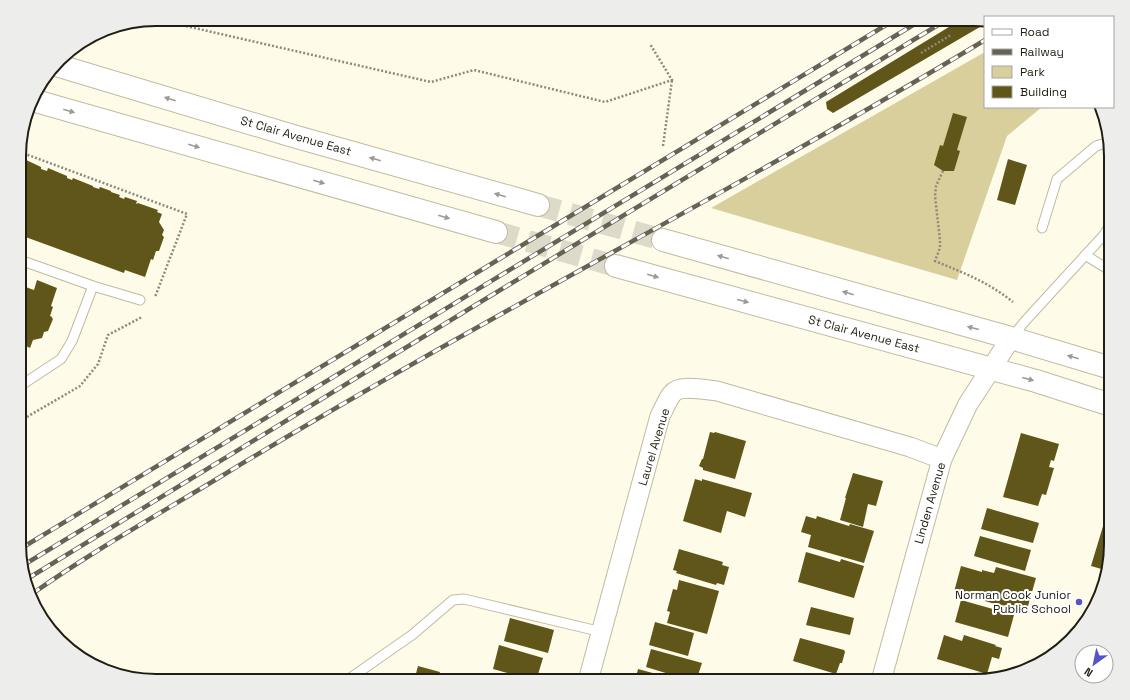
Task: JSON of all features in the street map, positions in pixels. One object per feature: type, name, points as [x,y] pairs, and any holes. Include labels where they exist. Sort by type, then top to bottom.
[{"type":"main road","name":"St Clair Avenue East","points":[[62,67],[294,136],[538,206]]},
{"type":"main road","points":[[38,102],[496,232]]},
{"type":"main road","points":[[663,240],[1011,338],[1104,366]]},
{"type":"main road","name":"St Clair Avenue East","points":[[616,266],[1036,381],[1104,403]]},
{"type":"street","name":"Linden Avenue","points":[[883,674],[942,459],[968,404],[1011,338]]},
{"type":"street","name":"Laurel Avenue","points":[[590,674],[660,416],[673,393],[679,389],[695,388],[717,391],[910,446],[942,459]]},
{"type":"lane","points":[[1042,228],[1057,179],[1096,146],[1104,144]]},
{"type":"lane","points":[[1011,338],[1104,234]]},
{"type":"lane","points":[[1085,255],[1104,267]]},
{"type":"lane","points":[[26,262],[93,286],[140,300]]},
{"type":"lane","points":[[26,382],[61,360],[72,341],[93,286]]},
{"type":"lane","points":[[356,674],[412,635],[453,600],[464,599],[602,632]]},
{"type":"path","points":[[186,26],[431,82],[474,70],[605,102],[672,80]]},
{"type":"path","points":[[921,53],[951,35]]},
{"type":"path","points":[[650,44],[672,80],[663,146]]},
{"type":"path","points":[[26,154],[187,214],[155,298]]},
{"type":"path","points":[[943,171],[936,186],[935,196],[940,240],[940,248],[935,261],[966,273],[998,289],[1013,302]]},
{"type":"path","points":[[26,418],[80,386],[98,364],[108,335],[143,316]]},
{"type":"green space","points":[[984,53],[984,108],[1041,108],[1007,136],[957,280],[711,208]]},
{"type":"building","points":[[951,26],[981,26],[833,113],[827,109],[826,102]]},
{"type":"building","points":[[953,113],[967,117],[957,150],[960,151],[954,171],[943,171],[934,165],[940,145],[943,146]]},
{"type":"building","points":[[1008,159],[1027,165],[1015,205],[997,200]]},
{"type":"building","points":[[26,160],[41,167],[41,169],[47,171],[48,168],[67,176],[67,178],[72,180],[73,178],[93,187],[99,189],[100,187],[111,191],[120,195],[119,197],[124,199],[125,197],[137,201],[136,204],[138,203],[158,210],[157,212],[162,214],[159,222],[164,230],[162,235],[164,237],[159,251],[156,251],[153,260],[151,259],[145,277],[125,270],[124,273],[26,237]]},
{"type":"building","points":[[37,280],[57,288],[51,306],[53,307],[50,316],[53,319],[48,331],[44,332],[42,338],[33,340],[30,348],[26,346],[26,287],[34,290]]},
{"type":"building","points":[[710,432],[715,432],[746,441],[735,479],[703,470],[703,468],[699,466],[703,459]]},
{"type":"building","points":[[1021,433],[1059,444],[1054,461],[1051,460],[1049,467],[1054,468],[1046,495],[1042,494],[1038,506],[1003,497]]},
{"type":"building","points":[[853,473],[883,481],[876,506],[868,504],[863,527],[840,520]]},
{"type":"building","points":[[695,479],[702,481],[702,479],[752,493],[745,517],[727,511],[721,533],[683,521]]},
{"type":"building","points":[[987,508],[1039,523],[1033,543],[981,529]]},
{"type":"building","points":[[806,516],[816,519],[817,516],[849,526],[850,524],[874,531],[864,563],[808,547],[811,535],[801,532]]},
{"type":"building","points":[[1104,523],[1104,553],[1102,569],[1091,566]]},
{"type":"building","points":[[980,536],[1031,550],[1025,571],[974,556]]},
{"type":"building","points":[[679,549],[723,562],[722,565],[729,567],[724,585],[717,583],[716,585],[676,573],[677,571],[673,570]]},
{"type":"building","points":[[806,552],[840,562],[841,559],[864,566],[854,598],[798,582]]},
{"type":"building","points":[[961,566],[982,572],[982,570],[994,573],[996,567],[1036,578],[1026,613],[954,592]]},
{"type":"building","points":[[679,580],[719,591],[707,634],[667,623],[670,612],[667,611],[673,589],[677,590]]},
{"type":"building","points":[[961,600],[1014,615],[1008,637],[955,622]]},
{"type":"building","points":[[811,607],[854,618],[850,635],[806,625]]},
{"type":"building","points":[[510,618],[554,630],[548,653],[504,641]]},
{"type":"building","points":[[655,622],[694,633],[688,656],[649,645]]},
{"type":"building","points":[[944,635],[962,641],[964,635],[1002,648],[999,659],[992,657],[987,674],[937,659]]},
{"type":"building","points":[[800,638],[844,650],[845,652],[842,663],[840,663],[836,674],[793,661]]},
{"type":"building","points":[[499,645],[543,658],[538,674],[511,674],[493,669]]},
{"type":"building","points":[[651,649],[702,663],[698,674],[669,674],[646,667]]},
{"type":"building","points":[[418,666],[440,672],[439,674],[416,674]]},
{"type":"building","points":[[638,669],[656,674],[637,674]]},
{"type":"tunnel","points":[[538,205],[663,240]]},
{"type":"tunnel","points":[[496,232],[616,266]]},
{"type":"railway","points":[[26,545],[884,26]]},
{"type":"railway","points":[[27,563],[911,26]]},
{"type":"railway","points":[[30,577],[936,26]]},
{"type":"railway","points":[[35,592],[103,547],[319,418],[414,363],[796,150],[984,41]]},
{"type":"place","name":"Norman Cook Junior Public School","points":[[1079,602]]}]
